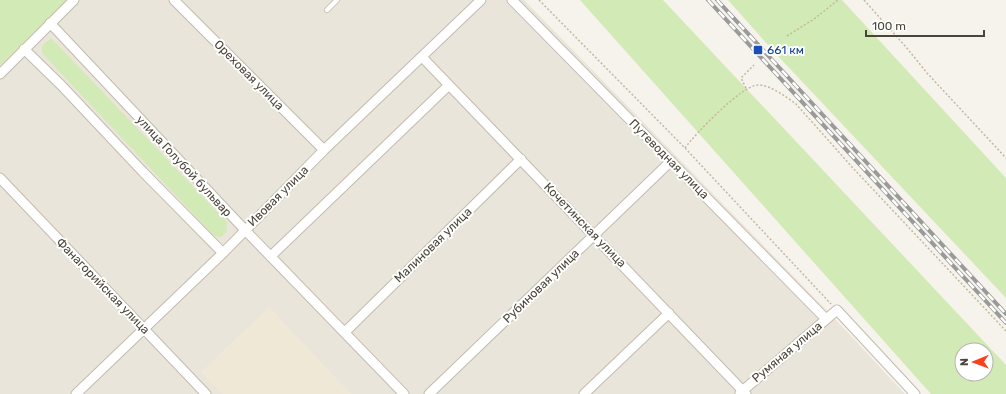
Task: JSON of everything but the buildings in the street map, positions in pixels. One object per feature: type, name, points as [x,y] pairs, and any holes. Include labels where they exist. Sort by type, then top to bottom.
[{"type":"street","points":[[0,74],[74,0]]},
{"type":"street","name":"Ореховая улица","points":[[174,0],[324,150]]},
{"type":"street","name":"Ивовая улица","points":[[76,394],[223,253],[324,150],[481,0]]},
{"type":"street","name":"Путеводная улица","points":[[512,0],[826,319]]},
{"type":"street","name":"улица Голубой бульвар","points":[[50,23],[245,230],[404,394]]},
{"type":"street","points":[[24,49],[61,85],[138,167],[223,253]]},
{"type":"street","name":"Кочетинская улица","points":[[422,57],[669,313],[743,393]]},
{"type":"street","points":[[271,256],[449,84]]},
{"type":"street","name":"Малиновая улица","points":[[345,332],[521,159]]},
{"type":"street","name":"Рубиновая улица","points":[[429,394],[671,161]]},
{"type":"street","name":"Фанагорийская улица","points":[[0,178],[206,394]]},
{"type":"street","points":[[837,310],[915,394]]},
{"type":"street","name":"Румяная улица","points":[[743,393],[837,310]]},
{"type":"street","points":[[584,394],[669,313]]},
{"type":"lane","points":[[327,10],[337,0]]},
{"type":"path","points":[[539,0],[685,148],[837,310]]},
{"type":"path","points":[[787,36],[838,0]]},
{"type":"path","points":[[864,0],[906,46],[926,73],[1006,158]]},
{"type":"path","points":[[746,88],[741,78],[754,65]]},
{"type":"path","points":[[685,148],[694,135],[746,88],[758,85],[772,89],[796,104],[1006,332]]},
{"type":"shaded area","points":[[0,0],[524,0],[839,323],[905,394],[0,394]]},
{"type":"shaded area","points":[[269,307],[351,394],[222,394],[201,372]]},
{"type":"green space","points":[[0,0],[68,0],[0,65]]},
{"type":"green space","points":[[580,0],[663,0],[984,342],[954,342],[954,382],[994,382],[994,352],[1006,365],[1006,394],[931,394]]},
{"type":"green space","points":[[728,0],[842,0],[1006,178],[1006,298],[777,55]]},
{"type":"green space","points":[[51,38],[227,222],[226,233],[221,237],[214,236],[42,53],[42,46]]},
{"type":"railway","points":[[708,0],[1006,323]]},
{"type":"railway","points":[[717,0],[1006,314]]},
{"type":"place","name":"661 км","points":[[758,50]]}]
